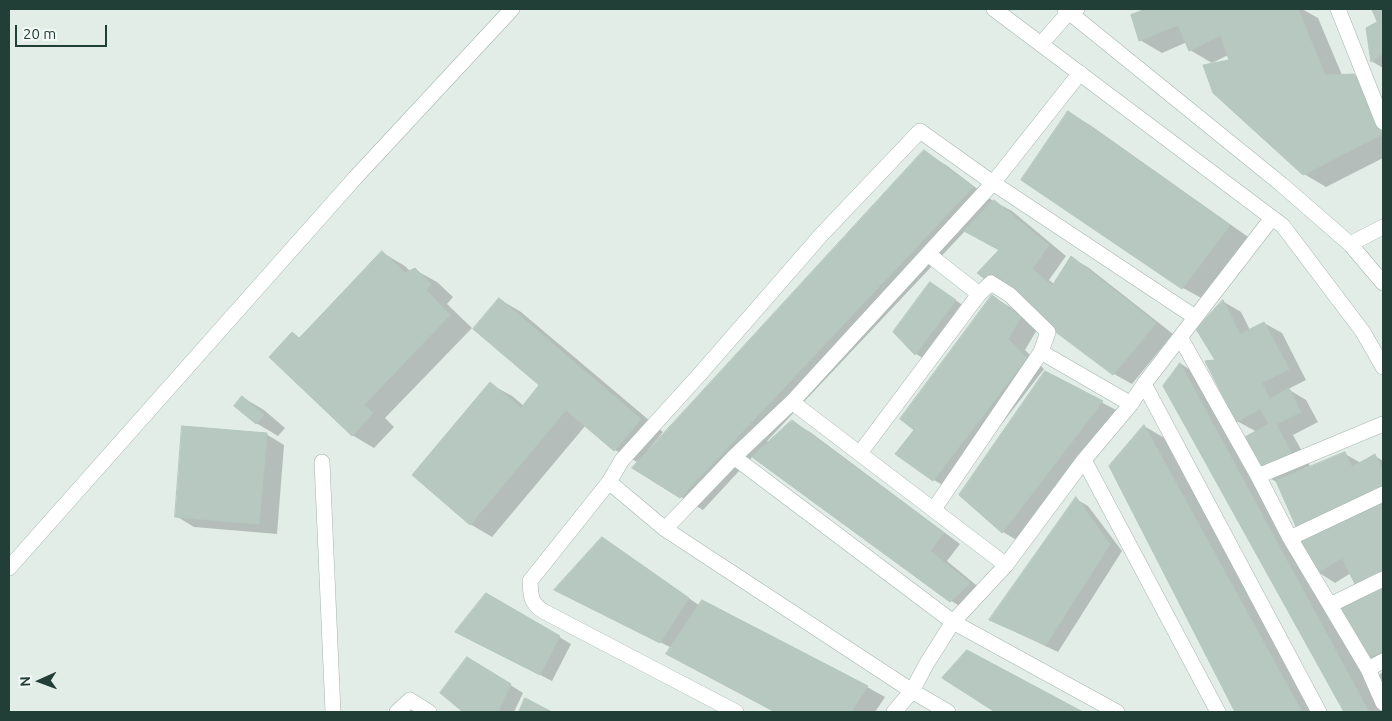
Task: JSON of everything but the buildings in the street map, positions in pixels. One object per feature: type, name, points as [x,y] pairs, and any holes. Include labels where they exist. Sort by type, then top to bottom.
[{"type":"street","points":[[9,568],[355,178],[512,9]]},
{"type":"street","points":[[994,9],[1283,226],[1363,332],[1383,367]]},
{"type":"street","points":[[1338,9],[1383,122]]},
{"type":"street","points":[[1041,44],[1070,10],[1281,184],[1350,244],[1383,283]]},
{"type":"street","points":[[665,529],[734,457],[792,402],[993,183],[1080,73]]},
{"type":"street","points":[[736,712],[534,605],[530,581],[610,482],[622,460],[822,234],[920,131],[993,183],[1195,317]]},
{"type":"street","points":[[894,712],[912,691],[953,622],[1006,565],[1084,460],[1131,404],[1180,336],[1272,218]]},
{"type":"street","points":[[1350,244],[1383,227]]},
{"type":"street","points":[[928,254],[979,294]]},
{"type":"street","points":[[860,454],[979,294],[991,283],[1010,295],[1048,332],[1041,352],[934,509]]},
{"type":"street","points":[[1180,336],[1258,476],[1290,538],[1368,670],[1383,703]]},
{"type":"street","points":[[1041,352],[1131,404]]},
{"type":"street","points":[[1144,384],[1319,712]]},
{"type":"street","points":[[792,402],[1006,565]]},
{"type":"street","points":[[1258,476],[1383,424]]},
{"type":"street","points":[[734,457],[953,622],[1117,712]]},
{"type":"street","points":[[1084,460],[1218,712]]},
{"type":"street","points":[[322,462],[332,712]]},
{"type":"street","points":[[610,482],[665,529],[912,691],[948,712]]},
{"type":"street","points":[[1290,538],[1383,494]]},
{"type":"street","points":[[1330,605],[1383,579]]},
{"type":"street","points":[[1368,670],[1383,662]]},
{"type":"street","points":[[396,712],[410,700],[429,712]]}]
